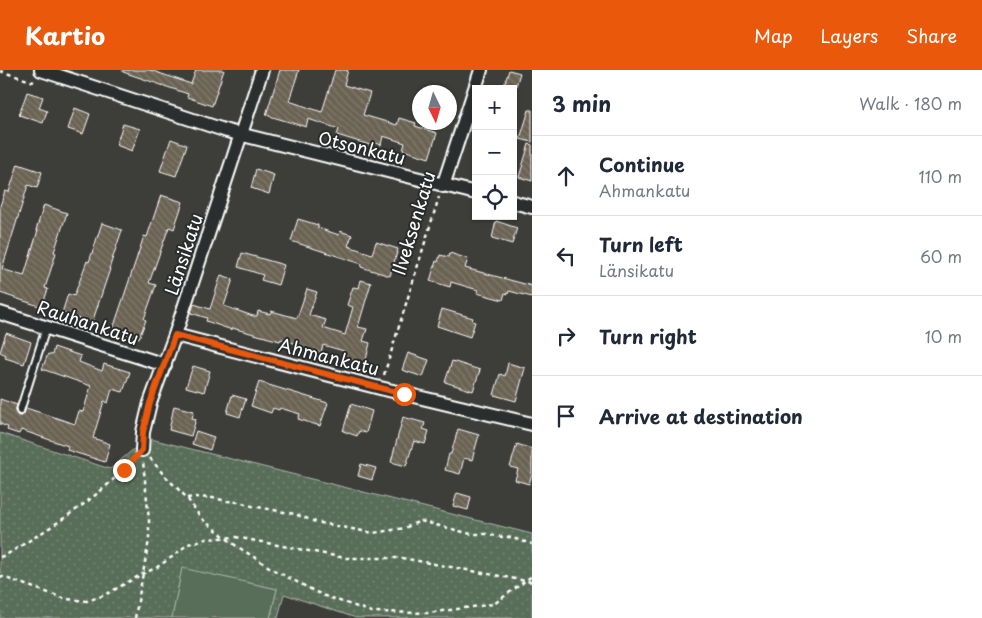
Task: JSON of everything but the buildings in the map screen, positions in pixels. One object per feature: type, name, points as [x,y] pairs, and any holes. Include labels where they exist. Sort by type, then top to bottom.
[{"type":"street","name":"Otsonkatu","points":[[41,70],[240,135],[472,193]]},
{"type":"street","name":"Länsikatu","points":[[142,450],[143,432],[148,411],[165,365],[262,70]]},
{"type":"street","name":"Ilveksenkatu","points":[[443,186],[481,70]]},
{"type":"street","points":[[517,203],[532,207]]},
{"type":"street","name":"Rauhankatu","points":[[0,313],[165,365]]},
{"type":"street","name":"Ahmankatu","points":[[175,335],[380,388],[532,424]]},
{"type":"lane","points":[[20,410],[46,328]]},
{"type":"path","name":"Ilveksenkatu","points":[[380,388],[443,186]]},
{"type":"path","points":[[142,450],[187,498],[201,518],[227,539],[282,574],[322,594],[372,612],[428,613],[494,604],[532,576]]},
{"type":"path","points":[[0,557],[41,534],[90,499],[124,470],[142,450]]},
{"type":"path","points":[[135,618],[149,540],[149,520],[142,450]]},
{"type":"path","points":[[187,498],[213,498],[238,502],[295,514],[316,522],[373,533],[405,528],[421,521],[471,534],[486,534],[532,544]]},
{"type":"path","points":[[0,576],[66,599],[87,601],[105,595],[156,568],[172,558],[188,544],[206,539],[236,537],[346,558],[402,558],[532,582]]},
{"type":"green space","points":[[0,433],[110,469],[147,438],[532,534],[532,618],[356,618],[284,594],[278,618],[270,618],[277,589],[182,569],[172,618],[0,618]]},
{"type":"green space","points":[[182,568],[277,589],[270,618],[172,618]]},
{"type":"route","points":[[124,470],[142,450],[143,432],[150,403],[175,335],[404,394]]}]
